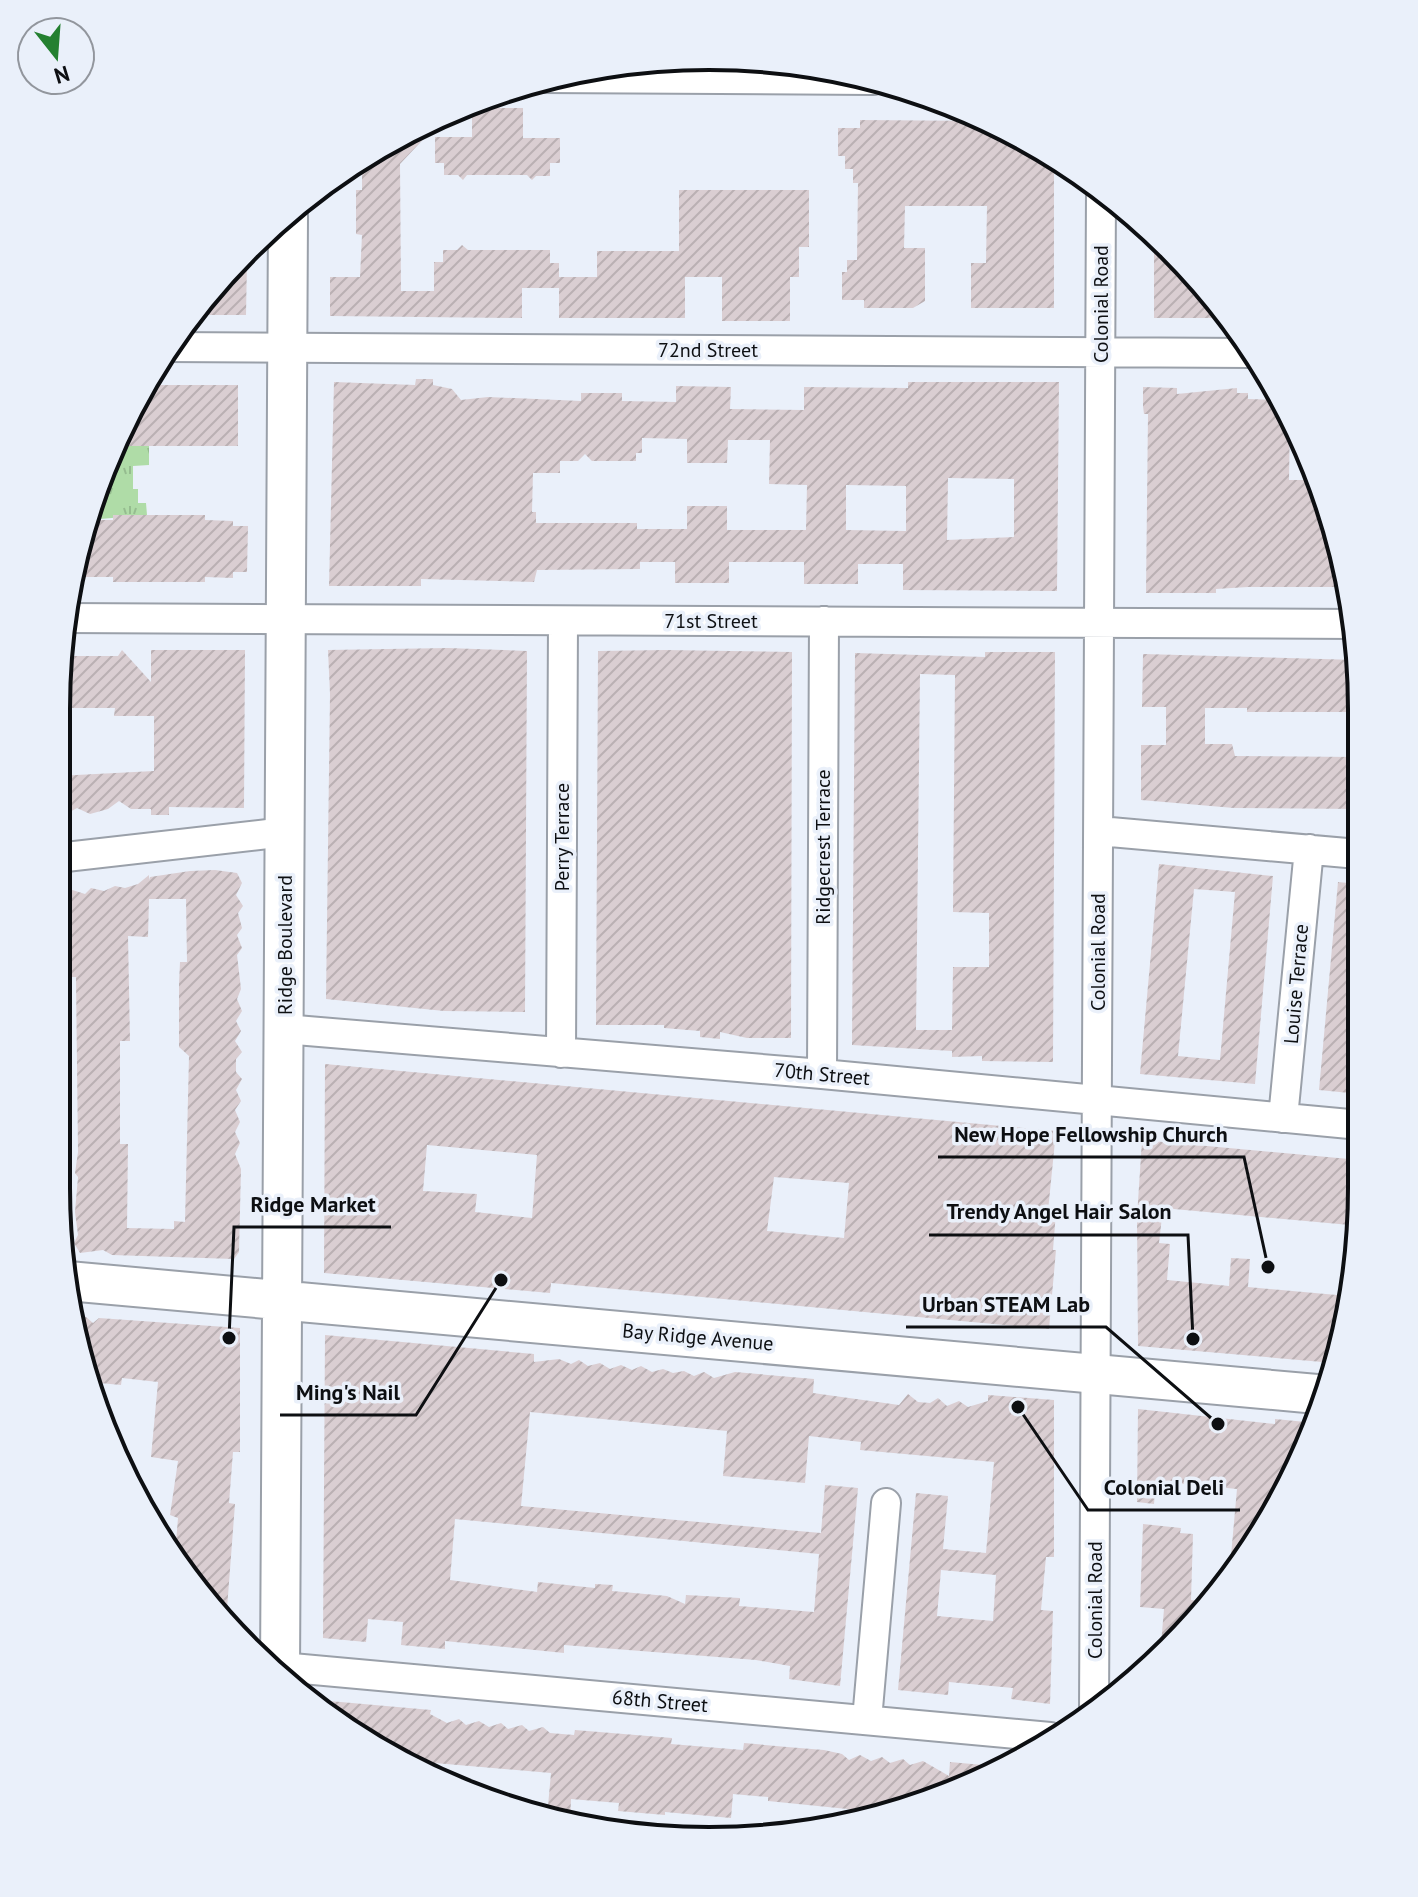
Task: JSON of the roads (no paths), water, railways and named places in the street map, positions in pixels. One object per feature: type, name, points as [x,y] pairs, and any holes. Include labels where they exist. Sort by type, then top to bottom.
[{"type":"street","points":[[606,78],[820,80]]},
{"type":"street","name":"Colonial Road","points":[[1094,1698],[1101,205]]},
{"type":"street","name":"Ridge Boulevard","points":[[277,1658],[283,1300],[288,229]]},
{"type":"street","name":"72nd Street","points":[[183,347],[1239,353]]},
{"type":"street","name":"71st Street","points":[[76,618],[1343,624]]},
{"type":"street","name":"Perry Terrace","points":[[561,1053],[563,621]]},
{"type":"street","name":"Ridgecrest Terrace","points":[[822,1074],[824,621]]},
{"type":"street","points":[[1099,831],[1348,853]]},
{"type":"street","points":[[70,857],[285,832]]},
{"type":"street","name":"Louise Terrace","points":[[1283,1118],[1309,849]]},
{"type":"street","name":"70th Street","points":[[284,1029],[822,1074],[1348,1124]]},
{"type":"street","name":"Bay Ridge Avenue","points":[[77,1282],[1314,1394]]},
{"type":"street","points":[[867,1720],[886,1503]]},
{"type":"street","name":"68th Street","points":[[291,1670],[1037,1736]]},
{"type":"place","name":"New Hope Fellowship Church","points":[[1268,1267]]},
{"type":"place","name":"Ming's Nail","points":[[501,1280]]},
{"type":"place","name":"Ridge Market","points":[[229,1338]]},
{"type":"place","name":"Trendy Angel Hair Salon","points":[[1193,1339]]},
{"type":"place","name":"Colonial Deli","points":[[1018,1407]]},
{"type":"place","name":"Urban STEAM Lab","points":[[1218,1424]]}]
